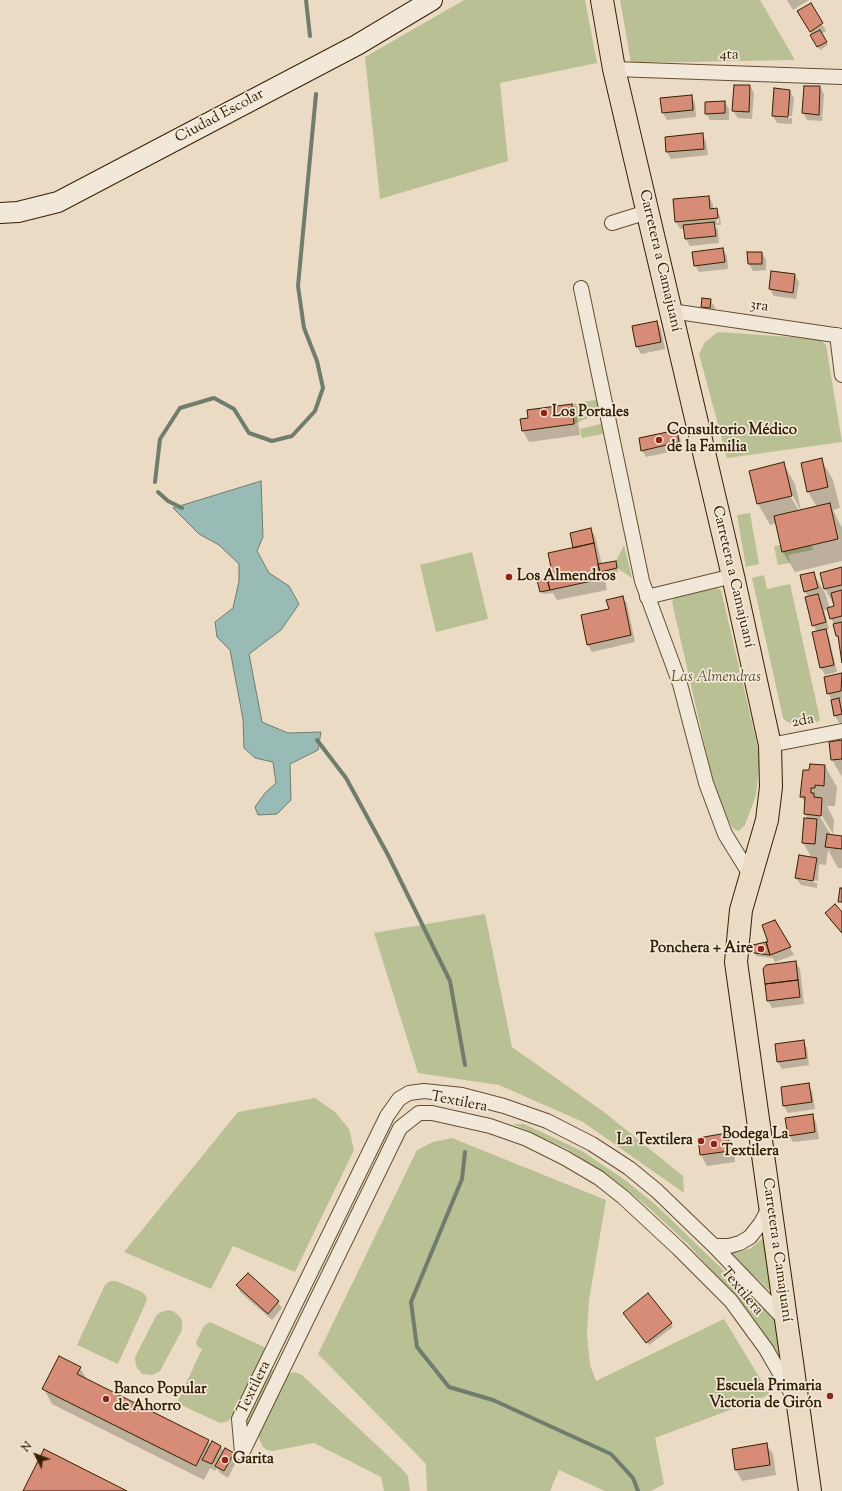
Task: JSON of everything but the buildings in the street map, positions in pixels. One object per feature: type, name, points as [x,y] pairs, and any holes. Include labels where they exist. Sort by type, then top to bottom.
[{"type":"main road","name":"Carretera a Camajuaní","points":[[602,0],[614,69],[733,576],[770,745],[771,787],[768,813],[741,910],[736,962],[810,1491]]},
{"type":"street","name":"Ciudad Escolar","points":[[0,213],[18,212],[58,202],[356,45],[432,0]]},
{"type":"street","name":"4ta","points":[[614,69],[842,77]]},
{"type":"street","points":[[612,223],[647,212]]},
{"type":"street","points":[[582,288],[613,447],[642,581],[680,684],[708,790],[724,834],[751,876]]},
{"type":"street","name":"3ra","points":[[671,311],[839,336]]},
{"type":"street","points":[[839,336],[842,375]]},
{"type":"street","points":[[647,597],[733,576]]},
{"type":"street","name":"2da","points":[[770,745],[842,731]]},
{"type":"street","points":[[424,1091],[424,1100],[432,1113]]},
{"type":"street","name":"Textilera","points":[[786,1321],[714,1246],[657,1191],[629,1168],[592,1144],[547,1121],[504,1106],[462,1095],[424,1091],[409,1093],[399,1099],[387,1116],[239,1420],[242,1453],[400,1128],[419,1113],[432,1113],[490,1126],[527,1139],[572,1162],[599,1178],[617,1192],[678,1248],[731,1301],[766,1349],[798,1404]]},
{"type":"street","points":[[387,1116],[396,1120],[400,1128]]},
{"type":"street","name":"Textilera","points":[[714,1246],[734,1244],[750,1237],[762,1223],[770,1206]]},
{"type":"green space","points":[[464,0],[585,0],[597,63],[500,83],[508,161],[380,199],[365,57]]},
{"type":"green space","points":[[620,0],[760,0],[795,60],[631,63]]},
{"type":"green space","points":[[718,332],[820,339],[826,345],[842,442],[727,458],[699,354],[705,342]]},
{"type":"green space","points":[[601,399],[602,412],[574,424],[572,404]]},
{"type":"green space","points":[[605,423],[607,433],[582,438],[580,429]]},
{"type":"green space","points":[[750,513],[759,564],[746,567],[737,515]]},
{"type":"green space","points":[[624,545],[632,578],[617,568],[616,561]]},
{"type":"green space","points":[[812,545],[813,550],[788,555],[790,563],[778,565],[774,546]]},
{"type":"green space","points":[[472,552],[488,619],[436,632],[420,565]]},
{"type":"green space","points":[[764,575],[767,589],[790,584],[820,719],[818,722],[795,725],[783,718],[752,578]]},
{"type":"green space","name":"Las Almendras","points":[[715,587],[721,590],[760,757],[756,795],[745,825],[739,831],[734,829],[730,824],[717,799],[672,602],[675,596]]},
{"type":"green space","points":[[485,914],[512,1047],[604,1112],[683,1176],[684,1193],[583,1122],[499,1085],[418,1073],[374,933]]},
{"type":"green space","points":[[315,1098],[335,1112],[349,1129],[354,1150],[295,1272],[233,1246],[211,1289],[124,1252],[238,1112]]},
{"type":"green space","points":[[513,1124],[524,1124],[582,1151],[625,1180],[656,1205],[753,1299],[775,1317],[780,1356],[778,1358],[751,1315],[731,1292],[687,1243],[649,1208],[611,1177],[567,1149]]},
{"type":"green space","points":[[452,1138],[606,1200],[589,1300],[587,1334],[590,1365],[596,1381],[724,1319],[770,1395],[655,1438],[664,1484],[651,1491],[605,1491],[559,1470],[550,1491],[427,1491],[426,1464],[318,1354],[417,1150],[433,1142]]},
{"type":"green space","points":[[764,1237],[771,1288],[769,1290],[728,1252],[740,1252],[751,1248]]},
{"type":"green space","points":[[110,1281],[116,1281],[142,1292],[146,1296],[147,1300],[118,1364],[77,1345],[105,1285]]},
{"type":"green space","points":[[168,1310],[173,1311],[180,1317],[182,1321],[182,1330],[160,1371],[152,1375],[142,1374],[136,1366],[135,1357],[156,1316],[159,1313]]},
{"type":"green space","points":[[210,1322],[264,1347],[266,1350],[235,1414],[228,1421],[220,1423],[177,1403],[202,1349],[197,1346],[196,1342],[204,1326]]},
{"type":"green space","points":[[271,1370],[274,1371],[249,1425],[245,1424]]},
{"type":"green space","points":[[295,1372],[302,1375],[402,1469],[408,1476],[410,1491],[384,1491],[381,1477],[314,1443],[273,1451],[267,1450],[263,1447],[257,1434],[286,1374]]},
{"type":"water","points":[[261,481],[263,537],[257,551],[269,573],[289,586],[299,604],[281,630],[249,654],[262,722],[288,733],[321,732],[318,750],[290,764],[291,800],[277,814],[258,815],[255,807],[265,793],[276,783],[273,762],[255,758],[244,748],[243,719],[230,650],[217,637],[215,622],[233,608],[239,581],[239,564],[219,545],[199,534],[173,508]]},
{"type":"waterway","points":[[306,0],[310,36]]},
{"type":"waterway","points":[[155,482],[160,439],[180,408],[214,398],[234,409],[249,433],[272,441],[292,436],[315,411],[323,388],[317,361],[304,328],[298,286],[316,94]]},
{"type":"waterway","points":[[158,492],[168,501],[182,508]]},
{"type":"waterway","points":[[317,740],[346,778],[388,855],[450,981],[465,1065]]},
{"type":"waterway","points":[[465,1152],[462,1179],[411,1302],[417,1347],[449,1387],[493,1400],[611,1454],[633,1478],[638,1491]]},
{"type":"place","name":"Los Portales","points":[[544,413]]},
{"type":"place","name":"Consultorio Médico de la Familia","points":[[659,440]]},
{"type":"place","name":"Los Almendros","points":[[509,577]]},
{"type":"place","name":"Ponchera + Aire","points":[[761,949]]},
{"type":"place","name":"La Textilera","points":[[701,1141]]},
{"type":"place","name":"Bodega La Textilera","points":[[714,1144]]},
{"type":"place","name":"Escuela Primaria Victoria de Girón","points":[[830,1396]]},
{"type":"place","name":"Banco Popular de Ahorro","points":[[106,1399]]},
{"type":"place","name":"Garita","points":[[225,1460]]}]
